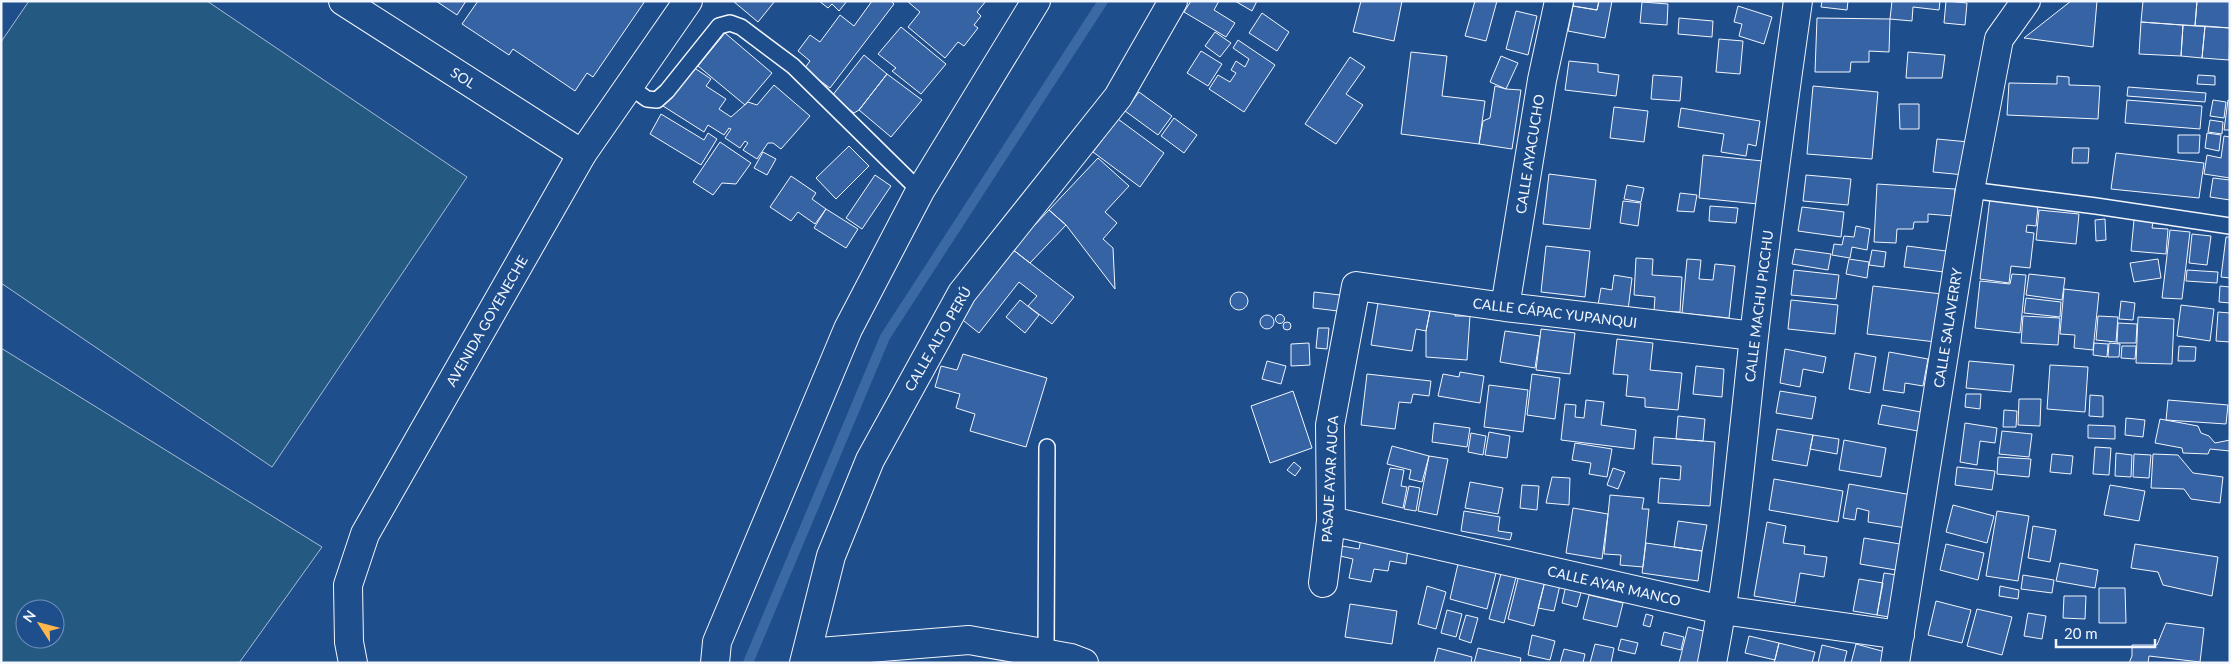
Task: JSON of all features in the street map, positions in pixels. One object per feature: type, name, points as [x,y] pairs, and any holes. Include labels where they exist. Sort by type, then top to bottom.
[{"type":"street","name":"SOL","points":[[343,1],[582,154]]},
{"type":"street","name":"AVENIDA GOYENECHE","points":[[353,663],[349,642],[348,585],[365,534],[582,154],[688,1]]},
{"type":"street","points":[[714,662],[717,642],[848,328],[920,191],[1036,1]]},
{"type":"street","name":"CALLE ALTO PERÚ","points":[[806,658],[831,556],[870,460],[962,293],[1118,97],[1173,1]]},
{"type":"street","name":"CALLE AYACUCHO","points":[[1505,307],[1542,80],[1559,1]]},
{"type":"street","name":"CALLE MACHU PICCHU","points":[[1712,663],[1722,610],[1741,468],[1754,336],[1798,1]]},
{"type":"street","name":"CALLE SALAVERRY","points":[[1895,663],[1970,190],[1999,39],[2026,1]]},
{"type":"street","name":"CALLE CÁPAC YUPANQUI","points":[[1356,286],[1505,307],[1754,336]]},
{"type":"street","name":"PASAJE AYAR AUCA","points":[[1323,583],[1331,520],[1330,425],[1356,286]]},
{"type":"street","name":"CALLE AYAR MANCO","points":[[1331,520],[1722,610],[1900,635]]},
{"type":"street","points":[[806,658],[969,640],[1084,663]]},
{"type":"lane","points":[[629,86],[647,99],[657,100],[667,91],[719,26],[730,23],[793,66],[920,191]]},
{"type":"lane","points":[[1970,190],[2230,226]]},
{"type":"lane","points":[[1046,654],[1047,447]]},
{"type":"shaded area","points":[[29,1],[207,1],[467,177],[272,467],[1,283],[1,42]]},
{"type":"shaded area","points":[[1,348],[322,547],[239,663],[1,663]]},
{"type":"building","points":[[436,1],[466,1],[457,15]]},
{"type":"building","points":[[478,1],[645,1],[593,77],[587,73],[575,91],[513,49],[509,55],[462,24]]},
{"type":"building","points":[[733,1],[775,1],[758,22]]},
{"type":"building","points":[[819,1],[847,1],[839,11],[832,4],[828,8]]},
{"type":"building","points":[[872,1],[891,1],[894,4],[830,88],[804,69],[810,61],[798,51],[810,35],[820,42],[840,15],[854,26]]},
{"type":"building","points":[[907,1],[986,1],[977,12],[981,16],[974,25],[978,28],[964,46],[958,42],[945,58],[908,27],[920,12]]},
{"type":"building","points":[[1191,1],[1219,1],[1214,10],[1235,23],[1226,37],[1184,12]]},
{"type":"building","points":[[1235,1],[1257,1],[1252,11]]},
{"type":"building","points":[[1361,1],[1402,1],[1394,41],[1353,32]]},
{"type":"building","points":[[1475,1],[1497,1],[1486,41],[1465,36]]},
{"type":"building","points":[[1574,1],[1599,1],[1597,10],[1573,6]]},
{"type":"building","points":[[1599,1],[1612,1],[1605,38],[1568,31],[1573,6],[1597,10]]},
{"type":"building","points":[[1822,1],[1848,1],[1847,10],[1821,7]]},
{"type":"building","points":[[1892,1],[1940,1],[1939,10],[1913,7],[1912,21],[1890,19]]},
{"type":"building","points":[[1946,1],[1967,3],[1965,25],[1944,23]]},
{"type":"building","points":[[2071,1],[2097,1],[2093,47],[2024,38]]},
{"type":"building","points":[[2143,1],[2197,1],[2195,26],[2141,22]]},
{"type":"building","points":[[2197,1],[2230,1],[2230,28],[2195,26]]},
{"type":"building","points":[[1642,2],[1668,4],[1667,25],[1640,23]]},
{"type":"building","points":[[1738,6],[1772,17],[1764,44],[1739,36],[1742,24],[1734,22]]},
{"type":"building","points":[[1516,11],[1537,16],[1528,55],[1506,49]]},
{"type":"building","points":[[1262,13],[1289,32],[1277,51],[1249,33]]},
{"type":"building","points":[[1679,18],[1713,21],[1712,37],[1678,34]]},
{"type":"building","points":[[1817,18],[1890,19],[1889,52],[1869,51],[1869,62],[1851,62],[1850,72],[1815,72]]},
{"type":"building","points":[[2141,22],[2183,25],[2181,56],[2139,54]]},
{"type":"building","points":[[2183,25],[2205,26],[2202,58],[2181,56]]},
{"type":"building","points":[[2205,26],[2230,28],[2229,60],[2202,58]]},
{"type":"building","points":[[901,27],[946,64],[921,94],[892,71],[896,68],[878,54]]},
{"type":"building","points":[[1215,32],[1231,43],[1220,57],[1205,46]]},
{"type":"building","points":[[725,33],[772,73],[745,105],[698,66]]},
{"type":"building","points":[[1719,39],[1743,41],[1740,74],[1716,72]]},
{"type":"building","points":[[1238,40],[1275,65],[1244,112],[1209,89],[1218,75],[1230,82],[1236,73],[1231,70],[1236,61],[1245,67],[1249,59],[1233,48]]},
{"type":"building","points":[[1201,51],[1222,64],[1208,86],[1187,73]]},
{"type":"building","points":[[1411,52],[1447,56],[1442,96],[1485,101],[1479,144],[1401,134]]},
{"type":"building","points":[[1908,52],[1945,55],[1942,78],[1906,78]]},
{"type":"building","points":[[864,55],[887,74],[859,110],[854,113],[832,96]]},
{"type":"building","points":[[1501,56],[1518,63],[1506,89],[1490,82]]},
{"type":"building","points":[[1350,57],[1365,67],[1346,94],[1363,105],[1336,144],[1305,124]]},
{"type":"building","points":[[1569,61],[1598,64],[1598,72],[1619,75],[1616,96],[1565,90]]},
{"type":"building","points":[[690,65],[711,79],[706,86],[726,99],[719,109],[731,117],[748,102],[757,105],[774,85],[810,116],[781,149],[773,143],[768,143],[757,159],[743,150],[748,143],[745,141],[740,148],[725,138],[731,129],[729,128],[724,135],[708,125],[704,132],[663,106]]},
{"type":"building","points":[[887,74],[922,100],[891,137],[859,110]]},
{"type":"building","points":[[1653,75],[1682,77],[1680,101],[1651,99]]},
{"type":"building","points":[[2198,75],[2215,76],[2215,85],[2197,84]]},
{"type":"building","points":[[2057,76],[2069,77],[2069,85],[2100,86],[2098,119],[2007,115],[2009,83],[2057,84]]},
{"type":"building","points":[[1495,86],[1521,90],[1512,149],[1479,144],[1483,121],[1490,118]]},
{"type":"building","points":[[1813,86],[1878,92],[1872,159],[1807,154]]},
{"type":"building","points":[[2128,87],[2206,93],[2205,102],[2127,96]]},
{"type":"building","points":[[1139,92],[1172,116],[1158,135],[1125,111]]},
{"type":"building","points":[[2127,100],[2202,106],[2200,129],[2125,123]]},
{"type":"building","points":[[2213,100],[2226,102],[2224,118],[2210,116]]},
{"type":"building","points":[[2228,100],[2230,100],[2230,130],[2224,130]]},
{"type":"building","points":[[1899,104],[1919,104],[1919,129],[1900,129]]},
{"type":"building","points":[[1614,107],[1648,111],[1644,142],[1610,138]]},
{"type":"building","points":[[1681,108],[1760,121],[1756,146],[1748,144],[1746,156],[1721,152],[1724,134],[1678,127]]},
{"type":"building","points":[[661,114],[704,140],[708,133],[717,139],[701,165],[650,134]]},
{"type":"building","points":[[1174,118],[1197,135],[1184,153],[1161,136]]},
{"type":"building","points":[[1118,119],[1164,153],[1140,187],[1093,152]]},
{"type":"building","points":[[2210,120],[2223,122],[2222,134],[2208,132]]},
{"type":"building","points":[[2207,133],[2221,135],[2219,151],[2205,148]]},
{"type":"building","points":[[2178,135],[2200,135],[2199,153],[2178,153]]},
{"type":"building","points":[[2224,136],[2230,137],[2230,178],[2204,174],[2207,155],[2221,158]]},
{"type":"building","points":[[1937,139],[1969,142],[1965,175],[1933,172]]},
{"type":"building","points":[[720,142],[751,163],[736,184],[722,183],[713,195],[693,182]]},
{"type":"building","points":[[849,146],[869,166],[836,199],[816,178]]},
{"type":"building","points":[[2073,148],[2089,148],[2088,163],[2072,163]]},
{"type":"building","points":[[763,152],[776,159],[767,175],[754,168]]},
{"type":"building","points":[[2116,153],[2204,163],[2199,198],[2111,189]]},
{"type":"building","points":[[1703,155],[1763,161],[1758,204],[1699,198]]},
{"type":"building","points":[[1098,158],[1129,186],[1105,212],[1117,223],[1103,239],[1113,248],[1115,289],[1066,225],[1049,210]]},
{"type":"building","points":[[1549,174],[1596,180],[1590,229],[1543,224]]},
{"type":"building","points":[[875,175],[891,186],[862,229],[846,218]]},
{"type":"building","points":[[1806,175],[1851,179],[1848,205],[1803,201]]},
{"type":"building","points":[[791,176],[816,193],[812,199],[826,209],[815,224],[798,212],[791,221],[770,207]]},
{"type":"building","points":[[2213,178],[2230,180],[2230,200],[2210,197]]},
{"type":"building","points":[[1877,184],[1955,189],[1953,216],[1928,214],[1928,222],[1914,222],[1913,229],[1897,229],[1896,243],[1874,242]]},
{"type":"building","points":[[1627,185],[1644,188],[1641,202],[1624,199]]},
{"type":"building","points":[[1680,193],[1697,195],[1694,212],[1677,211]]},
{"type":"building","points":[[1990,198],[2038,206],[2036,226],[2027,225],[2026,232],[2034,233],[2030,268],[2011,266],[2009,283],[1980,279]]},
{"type":"building","points":[[1623,201],[1641,203],[1638,226],[1620,223]]},
{"type":"building","points":[[1710,206],[1738,208],[1736,223],[1709,221]]},
{"type":"building","points":[[1802,207],[1844,212],[1841,237],[1798,231]]},
{"type":"building","points":[[826,209],[858,229],[846,248],[814,228]]},
{"type":"building","points":[[1049,210],[1066,225],[1030,263],[1012,249]]},
{"type":"building","points":[[2039,210],[2079,214],[2076,244],[2036,240]]},
{"type":"building","points":[[2105,219],[2106,240],[2096,241],[2095,220]]},
{"type":"building","points":[[2134,220],[2153,222],[2152,228],[2168,229],[2166,254],[2131,251]]},
{"type":"building","points":[[1856,226],[1870,229],[1867,250],[1852,247],[1850,258],[1832,255],[1834,244],[1842,245],[1844,236],[1854,237]]},
{"type":"building","points":[[2170,230],[2190,232],[2182,299],[2162,298]]},
{"type":"building","points":[[2192,234],[2211,236],[2207,265],[2189,263]]},
{"type":"building","points":[[2226,237],[2230,237],[2230,278],[2221,277]]},
{"type":"building","points":[[1546,246],[1590,251],[1585,297],[1541,292]]},
{"type":"building","points":[[1907,246],[1946,251],[1944,272],[1904,267]]},
{"type":"building","points":[[1012,249],[1074,297],[1052,324],[1028,306],[1037,296],[1019,282],[979,333],[959,317]]},
{"type":"building","points":[[1795,249],[1831,254],[1828,270],[1792,264]]},
{"type":"building","points":[[1872,250],[1886,252],[1884,267],[1869,265]]},
{"type":"building","points":[[1636,258],[1653,259],[1652,275],[1682,277],[1680,312],[1654,311],[1655,297],[1634,295]]},
{"type":"building","points":[[1687,259],[1701,260],[1699,279],[1713,280],[1715,264],[1735,266],[1729,318],[1682,313]]},
{"type":"building","points":[[1849,259],[1869,262],[1867,278],[1846,274]]},
{"type":"building","points":[[2158,259],[2161,278],[2134,282],[2130,263]]},
{"type":"building","points":[[1794,270],[1839,275],[1836,299],[1791,295]]},
{"type":"building","points":[[2187,270],[2218,272],[2217,283],[2186,281]]},
{"type":"building","points":[[2012,274],[2026,275],[2020,333],[1975,328],[1980,281],[2010,284]]},
{"type":"building","points":[[2029,274],[2065,278],[2062,300],[2026,295]]},
{"type":"building","points":[[1614,275],[1632,278],[1628,310],[1598,305],[1601,288],[1612,290]]},
{"type":"building","points":[[1873,286],[1942,294],[1936,342],[1867,334]]},
{"type":"building","points":[[2220,286],[2230,287],[2230,303],[2219,302]]},
{"type":"building","points":[[2064,289],[2099,293],[2093,350],[2074,348],[2075,335],[2060,334]]},
{"type":"building","points":[[1239,292],[1245,295],[1248,301],[1245,307],[1239,310],[1233,307],[1230,301],[1233,295]]},
{"type":"building","points":[[1314,292],[1340,295],[1338,311],[1313,308]]},
{"type":"building","points":[[1379,297],[1431,306],[1426,331],[1416,329],[1412,351],[1371,345]]},
{"type":"building","points":[[2026,298],[2061,302],[2060,317],[2024,313]]},
{"type":"building","points":[[1020,300],[1039,315],[1025,333],[1006,317]]},
{"type":"building","points":[[1791,300],[1838,305],[1835,334],[1788,329]]},
{"type":"building","points":[[2121,301],[2135,303],[2133,320],[2119,319]]},
{"type":"building","points":[[2181,305],[2214,309],[2210,341],[2177,336]]},
{"type":"building","points":[[1431,306],[1456,308],[1455,316],[1470,316],[1467,360],[1426,357],[1426,331]]},
{"type":"building","points":[[2218,312],[2230,313],[2230,342],[2216,341]]},
{"type":"building","points":[[1280,314],[1285,319],[1280,324],[1275,319]]},
{"type":"building","points":[[1264,315],[1270,315],[1274,322],[1270,329],[1264,329],[1260,325],[1260,319]]},
{"type":"building","points":[[2023,316],[2060,318],[2058,345],[2021,343]]},
{"type":"building","points":[[2098,316],[2118,317],[2116,342],[2096,340]]},
{"type":"building","points":[[2138,317],[2174,319],[2172,364],[2136,363]]},
{"type":"building","points":[[1287,322],[1291,326],[1287,330],[1283,326]]},
{"type":"building","points":[[2118,323],[2137,324],[2136,343],[2117,343]]},
{"type":"building","points":[[1318,328],[1329,328],[1327,349],[1316,348]]},
{"type":"building","points":[[1541,329],[1575,333],[1570,374],[1536,370]]},
{"type":"building","points":[[1505,331],[1540,336],[1535,368],[1500,362]]},
{"type":"building","points":[[1617,339],[1653,343],[1650,370],[1682,373],[1678,410],[1645,407],[1645,398],[1626,396],[1628,375],[1613,374]]},
{"type":"building","points":[[1309,343],[1310,365],[1291,366],[1291,344]]},
{"type":"building","points":[[2094,343],[2108,344],[2107,357],[2093,355]]},
{"type":"building","points":[[2109,343],[2120,344],[2119,357],[2108,357]]},
{"type":"building","points":[[2122,346],[2136,346],[2135,359],[2121,358]]},
{"type":"building","points":[[2179,346],[2196,347],[2195,361],[2178,361]]},
{"type":"building","points":[[1785,349],[1826,357],[1823,373],[1803,369],[1800,387],[1780,383]]},
{"type":"building","points":[[1889,352],[1928,359],[1923,386],[1905,383],[1904,393],[1883,390]]},
{"type":"building","points":[[1855,353],[1876,357],[1870,393],[1849,389]]},
{"type":"building","points":[[963,354],[1047,378],[1026,447],[970,431],[975,414],[956,408],[960,394],[935,387],[941,366],[957,370]]},
{"type":"building","points":[[1267,361],[1286,366],[1281,384],[1262,379]]},
{"type":"building","points":[[1969,361],[2014,365],[2011,392],[1966,388]]},
{"type":"building","points":[[2050,365],[2088,367],[2085,412],[2047,409]]},
{"type":"building","points":[[1696,366],[1724,369],[1722,397],[1693,394]]},
{"type":"building","points":[[1460,372],[1484,376],[1480,403],[1438,396],[1443,374],[1459,377]]},
{"type":"building","points":[[1367,374],[1431,381],[1429,396],[1413,394],[1411,403],[1399,402],[1395,429],[1361,425]]},
{"type":"building","points":[[1532,374],[1560,378],[1555,419],[1527,415]]},
{"type":"building","points":[[1489,385],[1528,390],[1523,432],[1484,427]]},
{"type":"building","points":[[1293,391],[1312,448],[1270,463],[1251,406]]},
{"type":"building","points":[[1780,391],[1816,397],[1812,419],[1776,413]]},
{"type":"building","points":[[1966,394],[1981,394],[1980,409],[1965,407]]},
{"type":"building","points":[[2090,395],[2103,396],[2103,417],[2089,416]]},
{"type":"building","points":[[2019,399],[2041,399],[2040,426],[2018,425]]},
{"type":"building","points":[[1586,400],[1604,402],[1601,425],[1636,430],[1634,449],[1561,440],[1565,404],[1576,405],[1575,417],[1584,418]]},
{"type":"building","points":[[2168,400],[2228,405],[2226,424],[2166,420]]},
{"type":"building","points":[[1882,405],[1921,412],[1918,431],[1878,424]]},
{"type":"building","points":[[2004,410],[2017,411],[2016,427],[2003,427]]},
{"type":"building","points":[[1678,416],[1705,419],[1703,441],[1676,439]]},
{"type":"building","points":[[2126,418],[2145,420],[2143,437],[2125,435]]},
{"type":"building","points":[[2160,419],[2198,426],[2201,433],[2209,436],[2215,443],[2230,440],[2230,451],[2210,449],[2208,454],[2183,453],[2182,448],[2155,443]]},
{"type":"building","points":[[1434,423],[1470,428],[1467,447],[1432,442]]},
{"type":"building","points":[[1965,423],[1997,428],[1995,443],[1980,441],[1977,465],[1960,462]]},
{"type":"building","points":[[2088,425],[2115,426],[2115,439],[2088,438]]},
{"type":"building","points":[[1777,429],[1813,435],[1807,466],[1772,460]]},
{"type":"building","points":[[2002,431],[2032,434],[2029,457],[1999,454]]},
{"type":"building","points":[[1489,432],[1510,436],[1507,458],[1485,455]]},
{"type":"building","points":[[1471,433],[1486,436],[1483,455],[1468,452]]},
{"type":"building","points":[[1813,435],[1839,439],[1837,454],[1810,449]]},
{"type":"building","points":[[1654,437],[1715,442],[1710,506],[1658,503],[1660,478],[1680,480],[1681,466],[1652,464]]},
{"type":"building","points":[[1844,440],[1886,448],[1881,477],[1839,470]]},
{"type":"building","points":[[1575,443],[1612,449],[1607,477],[1589,474],[1591,463],[1572,460]]},
{"type":"building","points":[[1392,446],[1429,456],[1422,482],[1409,479],[1411,470],[1387,464]]},
{"type":"building","points":[[2095,447],[2111,448],[2109,475],[2093,474]]},
{"type":"building","points":[[2116,453],[2132,455],[2131,477],[2115,476]]},
{"type":"building","points":[[2052,454],[2073,456],[2071,474],[2050,472]]},
{"type":"building","points":[[2134,454],[2151,455],[2149,478],[2133,477]]},
{"type":"building","points":[[2153,454],[2178,455],[2193,473],[2223,477],[2220,503],[2191,499],[2184,489],[2151,488]]},
{"type":"building","points":[[1429,456],[1448,459],[1437,515],[1418,511]]},
{"type":"building","points":[[1998,457],[2031,459],[2029,477],[1997,474]]},
{"type":"building","points":[[1294,462],[1301,468],[1295,476],[1287,470]]},
{"type":"building","points":[[1957,467],[1995,471],[1992,490],[1955,485]]},
{"type":"building","points":[[1390,468],[1404,470],[1401,486],[1407,487],[1403,508],[1382,503]]},
{"type":"building","points":[[1613,468],[1625,472],[1618,489],[1607,485]]},
{"type":"building","points":[[1552,477],[1570,478],[1569,505],[1546,503]]},
{"type":"building","points":[[1774,479],[1843,491],[1838,522],[1769,510]]},
{"type":"building","points":[[1470,482],[1503,488],[1498,514],[1465,508]]},
{"type":"building","points":[[1849,484],[1912,495],[1906,528],[1868,522],[1869,511],[1857,508],[1855,520],[1843,518]]},
{"type":"building","points":[[1522,485],[1539,486],[1537,510],[1520,508]]},
{"type":"building","points":[[2110,485],[2145,491],[2139,521],[2104,515]]},
{"type":"building","points":[[1409,486],[1420,488],[1416,511],[1404,509]]},
{"type":"building","points":[[1610,495],[1644,498],[1642,509],[1649,509],[1643,567],[1620,565],[1621,555],[1604,554]]},
{"type":"building","points":[[1953,505],[1994,516],[1987,543],[1946,532]]},
{"type":"building","points":[[1573,508],[1608,514],[1602,559],[1566,553]]},
{"type":"building","points":[[1464,511],[1500,517],[1498,531],[1512,533],[1510,540],[1461,531]]},
{"type":"building","points":[[1997,511],[2029,516],[2018,581],[1986,576]]},
{"type":"building","points":[[1678,521],[1707,525],[1702,551],[1674,547]]},
{"type":"building","points":[[1767,522],[1786,526],[1783,543],[1805,546],[1804,554],[1827,557],[1824,577],[1800,573],[1795,603],[1754,596]]},
{"type":"building","points":[[2033,526],[2056,530],[2050,562],[2028,558]]},
{"type":"building","points":[[1864,538],[1900,544],[1896,570],[1860,564]]},
{"type":"building","points":[[1361,539],[1408,549],[1406,564],[1390,561],[1388,571],[1374,569],[1371,582],[1349,578],[1353,559],[1340,556],[1342,546],[1359,549]]},
{"type":"building","points":[[1646,543],[1702,551],[1698,581],[1642,573]]},
{"type":"building","points":[[1946,544],[1984,553],[1978,580],[1940,570]]},
{"type":"building","points":[[2135,544],[2218,557],[2212,596],[2163,585],[2158,572],[2131,568]]},
{"type":"building","points":[[2060,563],[2098,570],[2095,588],[2056,581]]},
{"type":"building","points":[[1458,564],[1496,573],[1487,609],[1450,599]]},
{"type":"building","points":[[1503,566],[1518,570],[1504,623],[1489,619]]},
{"type":"building","points":[[1884,573],[1897,575],[1889,617],[1877,615]]},
{"type":"building","points":[[1519,575],[1545,581],[1534,626],[1508,619]]},
{"type":"building","points":[[2023,575],[2054,580],[2052,593],[2021,589]]},
{"type":"building","points":[[1859,579],[1883,583],[1877,615],[1853,611]]},
{"type":"building","points":[[1545,581],[1560,585],[1554,611],[1538,608]]},
{"type":"building","points":[[1566,585],[1582,589],[1577,607],[1562,603]]},
{"type":"building","points":[[1427,586],[1446,592],[1436,629],[1418,624]]},
{"type":"building","points":[[2000,586],[2019,590],[2018,599],[1999,596]]},
{"type":"building","points":[[2099,588],[2125,588],[2126,623],[2099,623]]},
{"type":"building","points":[[1589,595],[1623,603],[1617,627],[1583,619]]},
{"type":"building","points":[[2064,596],[2086,596],[2085,619],[2063,618]]},
{"type":"building","points":[[1936,601],[1971,610],[1962,643],[1928,635]]},
{"type":"building","points":[[1350,604],[1397,611],[1392,644],[1345,637]]},
{"type":"building","points":[[1977,609],[2012,617],[2002,655],[1967,646]]},
{"type":"building","points":[[1447,610],[1462,614],[1456,637],[1441,633]]},
{"type":"building","points":[[2028,613],[2046,616],[2042,639],[2024,636]]},
{"type":"building","points":[[1646,614],[1653,616],[1650,627],[1643,625]]},
{"type":"building","points":[[1466,615],[1478,618],[1471,643],[1459,639]]},
{"type":"building","points":[[2166,623],[2204,628],[2200,662],[2149,656],[2148,663],[2129,663],[2132,656],[2132,645],[2157,645]]},
{"type":"building","points":[[1688,627],[1707,632],[1699,663],[1679,663]]},
{"type":"building","points":[[1664,632],[1684,637],[1681,650],[1661,645]]},
{"type":"building","points":[[1532,635],[1555,641],[1550,660],[1528,655]]},
{"type":"building","points":[[1749,636],[1779,643],[1775,660],[1745,653]]},
{"type":"building","points":[[1621,639],[1638,643],[1635,654],[1618,650]]},
{"type":"building","points":[[1779,643],[1815,652],[1812,663],[1774,663]]},
{"type":"building","points":[[1595,644],[1614,648],[1611,663],[1590,663]]},
{"type":"building","points":[[1856,644],[1889,653],[1886,663],[1851,663]]},
{"type":"building","points":[[1822,645],[1847,651],[1844,663],[1818,663]]},
{"type":"building","points":[[1438,648],[1472,657],[1471,663],[1434,663]]},
{"type":"building","points":[[1478,648],[1521,658],[1520,663],[1474,663]]},
{"type":"building","points":[[1564,649],[1585,654],[1583,663],[1560,663]]},
{"type":"waterway","points":[[748,663],[885,337],[1103,1]]}]
